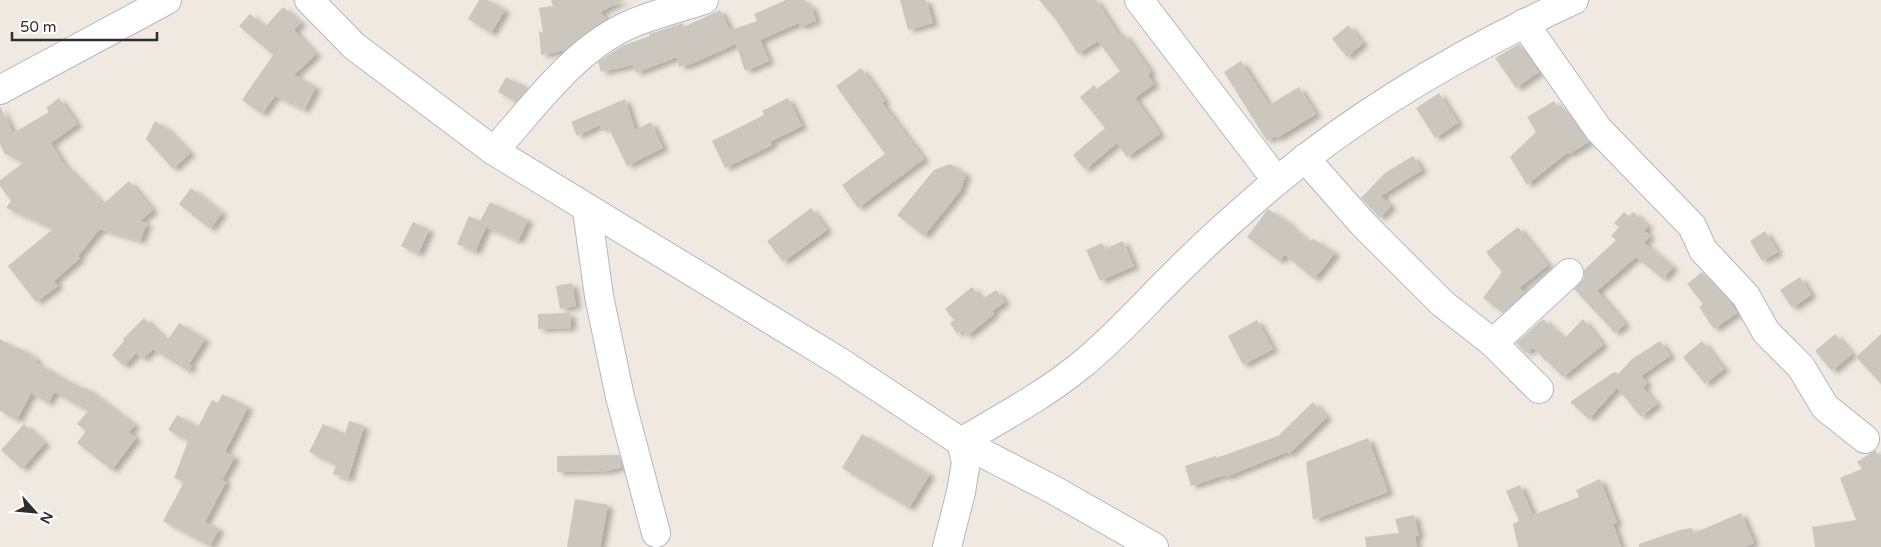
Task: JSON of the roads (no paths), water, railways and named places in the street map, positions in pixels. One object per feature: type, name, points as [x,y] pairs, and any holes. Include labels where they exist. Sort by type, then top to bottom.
[{"type":"street","points":[[0,90],[167,0]]},
{"type":"street","points":[[309,0],[354,46],[494,151],[840,362],[961,442],[1052,489],[1154,547]]},
{"type":"street","points":[[494,151],[560,77],[593,46],[631,24],[704,0]]},
{"type":"street","points":[[1139,0],[1277,181]]},
{"type":"street","points":[[961,442],[1042,395],[1080,366],[1117,334],[1179,270],[1305,158],[1444,64],[1574,0]]},
{"type":"street","points":[[1524,23],[1600,130],[1692,226],[1703,250],[1746,296],[1766,332],[1801,367],[1825,407],[1864,439]]},
{"type":"street","points":[[1305,158],[1362,223],[1442,303],[1493,343],[1538,390]]},
{"type":"street","points":[[588,210],[599,296],[608,342],[620,397],[656,533]]},
{"type":"street","points":[[1493,343],[1568,273]]},
{"type":"street","points":[[947,547],[961,492],[966,462],[961,442]]}]
